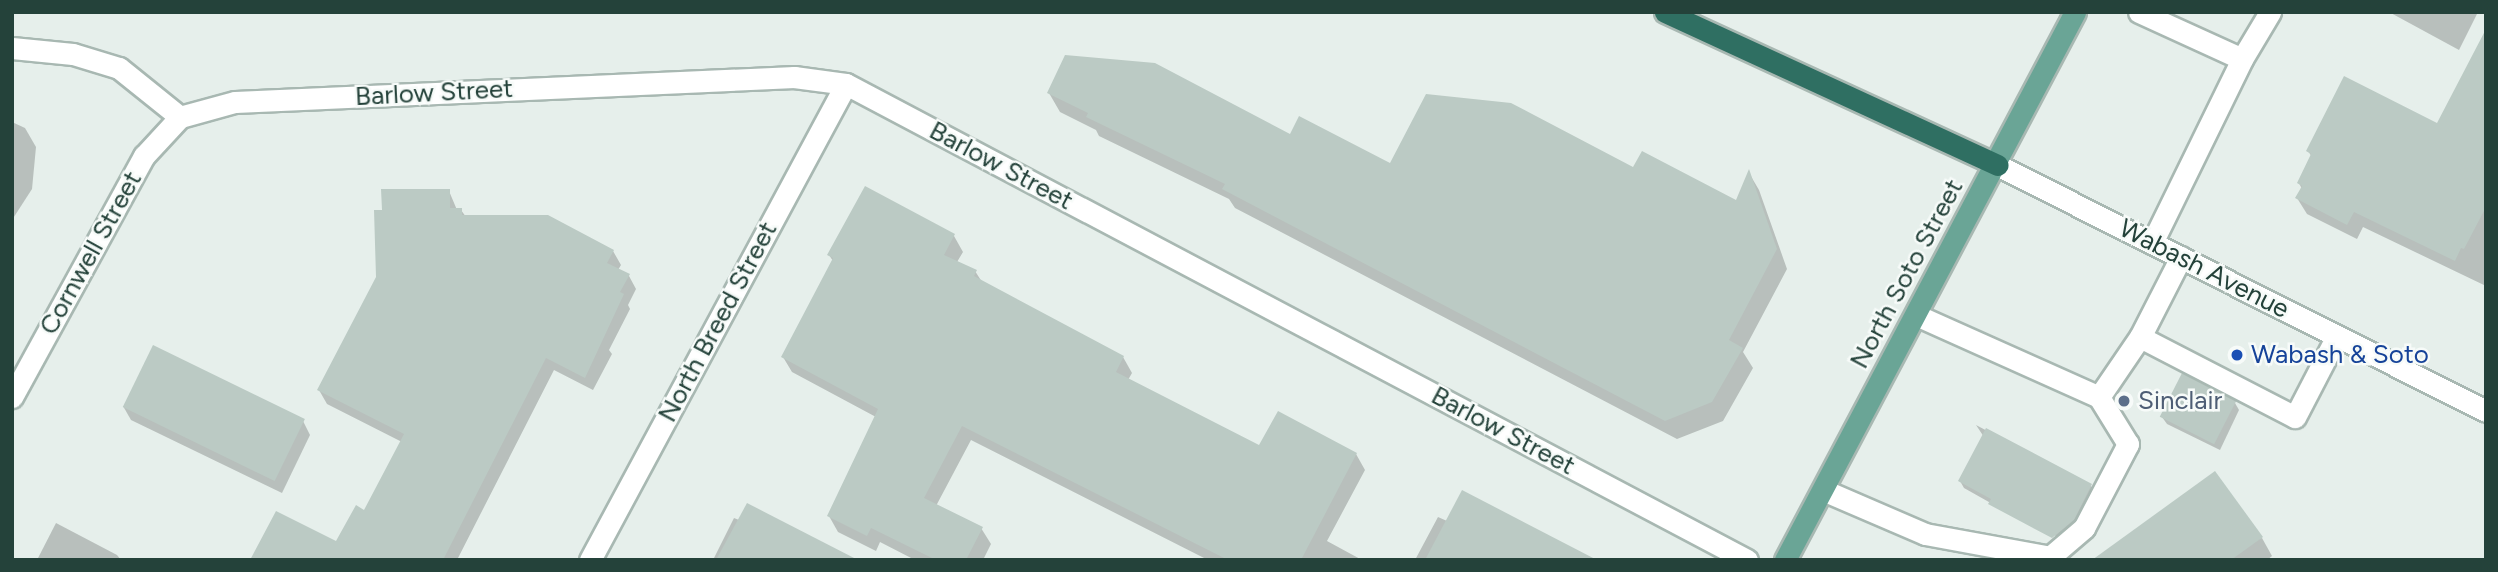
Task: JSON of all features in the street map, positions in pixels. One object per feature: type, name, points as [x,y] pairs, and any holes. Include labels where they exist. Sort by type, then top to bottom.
[{"type":"highway","points":[[1665,12],[1997,165]]},
{"type":"main road","name":"North Soto Street","points":[[1785,560],[1997,165],[2075,12]]},
{"type":"street","points":[[2139,12],[2242,59]]},
{"type":"street","points":[[2152,243],[2242,59],[2270,12]]},
{"type":"street","points":[[12,48],[73,54],[119,68],[180,117]]},
{"type":"street","name":"Barlow Street","points":[[180,117],[236,102],[794,77],[846,84],[1748,560]]},
{"type":"street","name":"North Breed Street","points":[[590,560],[846,84]]},
{"type":"street","name":"Cornwell Street","points":[[12,397],[144,156],[180,117]]},
{"type":"street","name":"Wabash Avenue","points":[[1997,165],[2486,411]]},
{"type":"street","points":[[2099,397],[2140,337],[2181,257]]},
{"type":"street","points":[[1824,490],[1925,534],[2050,557],[2084,528],[2128,444],[2099,397],[1916,315]]},
{"type":"street","points":[[2140,337],[2295,416],[2337,336]]},
{"type":"building","points":[[2486,29],[2486,207],[2455,261],[2354,212],[2347,225],[2295,198],[2302,186],[2297,183],[2311,154],[2306,151],[2344,76],[2437,123]]},
{"type":"building","points":[[1065,55],[1155,63],[1290,134],[1299,116],[1390,163],[1426,94],[1511,103],[1633,167],[1642,151],[1736,200],[1749,169],[1777,249],[1729,340],[1743,348],[1712,402],[1665,421],[1222,189],[1225,184],[1086,117],[1088,113],[1047,93]]},
{"type":"building","points":[[865,186],[955,234],[944,255],[977,270],[974,276],[1124,356],[1116,372],[1259,445],[1278,411],[1357,453],[1301,560],[1228,560],[962,426],[924,498],[983,527],[966,560],[936,560],[871,528],[867,536],[827,516],[878,409],[781,357],[833,258],[827,255]]},
{"type":"building","points":[[381,189],[450,189],[450,208],[462,208],[462,215],[548,215],[614,250],[607,263],[630,274],[620,292],[624,294],[585,378],[546,358],[443,560],[250,560],[276,511],[336,541],[356,505],[364,510],[404,434],[317,390],[376,277],[374,210],[382,210]]},
{"type":"building","points":[[153,345],[305,419],[275,481],[123,407]]},
{"type":"building","points":[[2182,373],[2236,401],[2214,444],[2160,417]]},
{"type":"building","points":[[1986,428],[2092,484],[2074,520],[2052,538],[1988,504],[1991,499],[1958,481]]},
{"type":"building","points":[[2215,471],[2263,537],[2231,560],[2092,560]]},
{"type":"building","points":[[1462,490],[1597,560],[1425,560]]},
{"type":"building","points":[[747,503],[858,560],[716,560]]},
{"type":"place","name":"Wabash & Soto","points":[[2237,355]]},
{"type":"place","name":"Sinclair","points":[[2124,401]]}]
